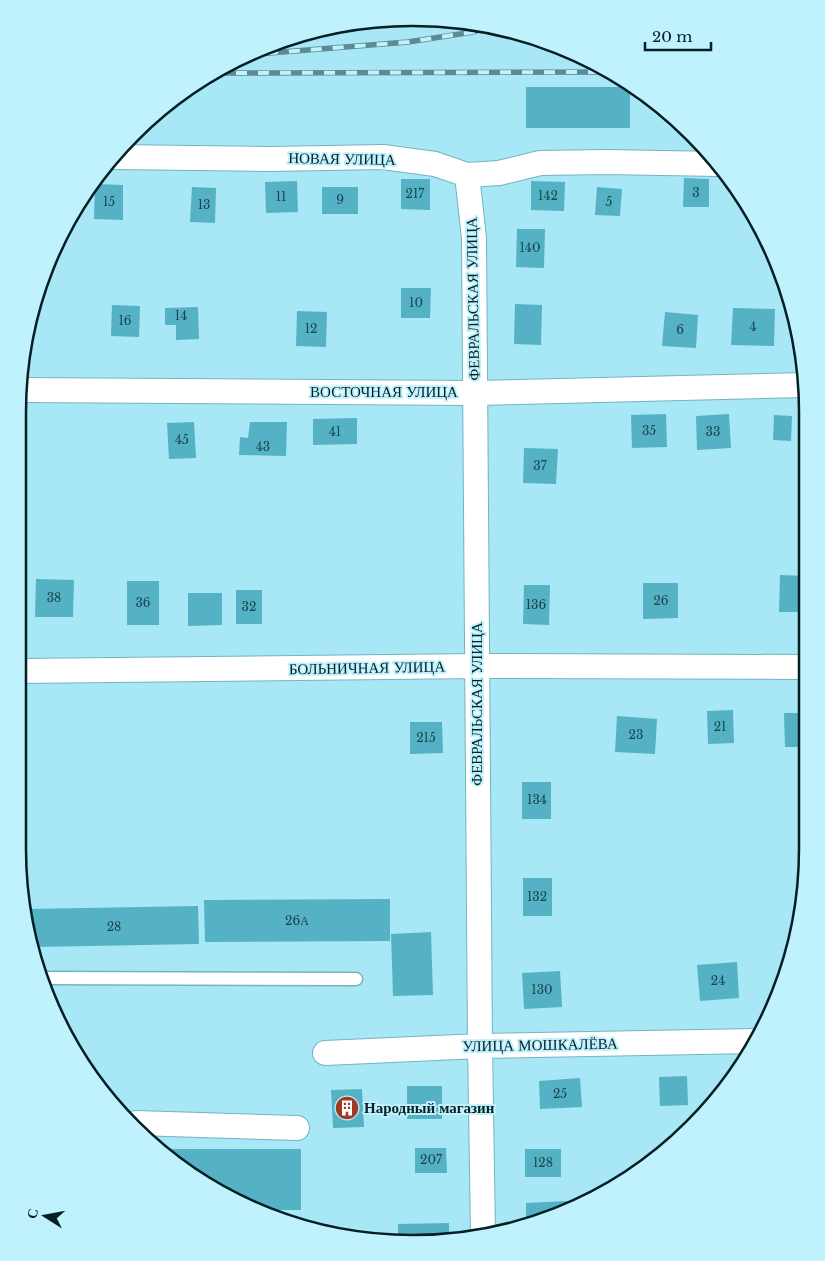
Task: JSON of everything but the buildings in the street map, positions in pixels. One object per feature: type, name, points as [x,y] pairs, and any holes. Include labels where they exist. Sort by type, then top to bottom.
[{"type":"street","name":"НОВАЯ УЛИЦА","points":[[124,156],[269,159],[383,157],[435,164],[467,175],[499,172],[540,163],[708,164]]},
{"type":"street","name":"ФЕВРАЛЬСКАЯ УЛИЦА","points":[[467,175],[474,238],[483,1228]]},
{"type":"street","name":"ВОСТОЧНАЯ УЛИЦА","points":[[27,390],[475,393],[798,385]]},
{"type":"street","name":"БОЛЬНИЧНАЯ УЛИЦА","points":[[26,671],[477,666],[799,667]]},
{"type":"street","name":"УЛИЦА МОШКАЛЁВА","points":[[326,1053],[480,1046],[747,1041]]},
{"type":"street","points":[[140,1123],[297,1128]]},
{"type":"lane","points":[[49,978],[356,979]]},
{"type":"railway","points":[[273,53],[408,42],[474,32]]},
{"type":"railway","points":[[229,73],[595,72]]},
{"type":"place","name":"Народный магазин","points":[[347,1108]]}]
